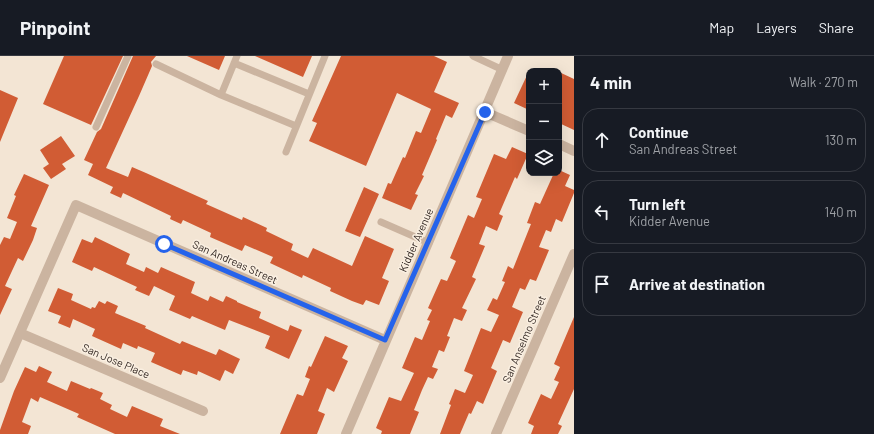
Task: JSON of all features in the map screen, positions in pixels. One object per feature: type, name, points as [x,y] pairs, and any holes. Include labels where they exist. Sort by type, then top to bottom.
[{"type":"street","name":"Kidder Avenue","points":[[346,434],[508,56]]},
{"type":"street","points":[[485,112],[526,130]]},
{"type":"street","points":[[562,145],[574,151]]},
{"type":"street","name":"San Andreas Street","points":[[20,333],[76,205],[385,340]]},
{"type":"street","name":"San Anselmo Street","points":[[496,434],[574,254]]},
{"type":"street","points":[[0,378],[20,333]]},
{"type":"street","name":"San Jose Place","points":[[20,333],[203,411]]},
{"type":"lane","points":[[96,127],[128,56]]},
{"type":"lane","points":[[286,152],[325,56]]},
{"type":"lane","points":[[475,57],[503,70]]},
{"type":"lane","points":[[221,95],[236,59],[309,94]]},
{"type":"lane","points":[[156,64],[221,95],[296,126]]},
{"type":"lane","points":[[381,222],[429,243]]},
{"type":"building","points":[[64,56],[123,56],[91,125],[43,104]]},
{"type":"building","points":[[133,56],[156,56],[151,62],[152,66],[106,168],[128,177],[132,167],[146,173],[208,201],[206,204],[242,220],[243,217],[267,228],[266,231],[293,244],[291,250],[308,258],[313,248],[352,266],[365,236],[394,249],[382,278],[389,281],[379,305],[366,300],[363,305],[352,301],[330,291],[331,288],[303,275],[302,278],[270,263],[273,257],[245,245],[242,251],[210,237],[211,233],[183,220],[181,224],[170,219],[171,216],[123,193],[121,198],[110,193],[113,187],[88,175],[93,164],[84,160],[97,132],[101,129]]},
{"type":"building","points":[[187,56],[225,56],[219,70]]},
{"type":"building","points":[[255,56],[312,56],[303,77]]},
{"type":"building","points":[[341,56],[434,56],[447,62],[434,92],[459,103],[452,118],[446,115],[422,175],[424,176],[415,194],[418,195],[411,210],[382,198],[388,183],[391,184],[403,157],[405,158],[416,131],[421,133],[431,109],[397,93],[366,166],[309,141],[317,123],[312,121]]},
{"type":"building","points":[[562,73],[574,79],[574,130],[562,124]]},
{"type":"building","points":[[526,77],[526,109],[514,103]]},
{"type":"building","points":[[0,90],[18,98],[0,142]]},
{"type":"building","points":[[61,136],[75,156],[62,164],[66,169],[51,179],[43,168],[49,164],[40,150]]},
{"type":"building","points":[[512,147],[526,153],[526,159],[517,179],[515,177],[499,214],[503,216],[497,231],[486,226],[479,244],[485,246],[472,277],[476,279],[462,308],[467,310],[462,321],[454,318],[447,336],[450,337],[444,352],[439,350],[432,367],[438,369],[433,379],[428,377],[422,390],[414,410],[419,412],[410,434],[381,434],[382,431],[376,428],[389,397],[401,401],[414,373],[402,368],[415,337],[422,340],[430,321],[427,320],[432,310],[428,308],[441,279],[447,281],[456,261],[450,258],[468,215],[474,218],[482,199],[476,197],[494,154],[506,159]]},
{"type":"building","points":[[562,171],[570,175],[565,186],[574,190],[574,193],[562,222],[556,219],[551,232],[546,230],[539,247],[549,250],[536,281],[530,279],[525,290],[520,288],[512,307],[523,312],[510,343],[503,340],[491,368],[497,371],[483,404],[477,401],[471,414],[469,413],[460,434],[440,434],[451,405],[449,404],[455,389],[465,393],[473,375],[464,371],[481,328],[491,332],[499,315],[487,310],[493,298],[497,300],[505,282],[502,281],[508,266],[513,269],[531,224],[527,223],[535,202],[540,204],[553,176],[562,176]]},
{"type":"building","points":[[24,174],[49,185],[31,226],[37,228],[33,240],[23,261],[18,258],[5,286],[12,289],[0,315],[0,245],[4,237],[10,239],[17,222],[7,218],[16,196],[14,195]]},
{"type":"building","points":[[364,187],[379,194],[360,237],[345,231]]},
{"type":"building","points":[[95,237],[130,254],[126,264],[144,272],[146,267],[158,273],[161,267],[195,282],[191,293],[208,301],[210,296],[223,302],[226,296],[261,312],[259,318],[288,331],[290,325],[302,330],[289,359],[265,348],[270,336],[229,320],[225,330],[192,316],[190,319],[169,310],[175,296],[154,286],[149,296],[135,290],[137,287],[94,267],[92,271],[72,262],[82,239],[92,243]]},
{"type":"building","points":[[58,288],[73,294],[71,300],[91,309],[92,307],[95,308],[99,301],[105,304],[107,301],[118,306],[115,313],[146,326],[145,328],[180,344],[182,341],[216,355],[219,349],[240,359],[233,374],[225,370],[220,381],[198,371],[197,375],[183,370],[181,375],[151,362],[155,353],[138,346],[137,349],[123,343],[121,349],[92,336],[95,329],[73,319],[70,328],[58,323],[61,316],[48,311]]},
{"type":"building","points":[[574,317],[574,389],[558,424],[562,426],[558,434],[531,434],[534,426],[528,423],[541,394],[551,399],[559,382],[554,380],[560,367],[554,364]]},
{"type":"building","points":[[325,336],[348,346],[342,358],[348,361],[334,392],[327,388],[318,411],[325,414],[317,434],[280,434],[297,394],[303,396],[310,379],[305,377],[309,366],[311,367]]},
{"type":"building","points":[[39,366],[52,372],[47,382],[67,391],[71,381],[90,389],[91,388],[103,393],[100,399],[112,405],[110,409],[127,417],[132,406],[163,419],[160,426],[180,434],[115,434],[77,417],[79,414],[40,397],[38,402],[31,398],[22,422],[31,426],[28,434],[0,434],[0,430],[14,391],[25,367],[36,372]]},
{"type":"route","points":[[164,244],[385,340],[429,243],[485,112]]}]
